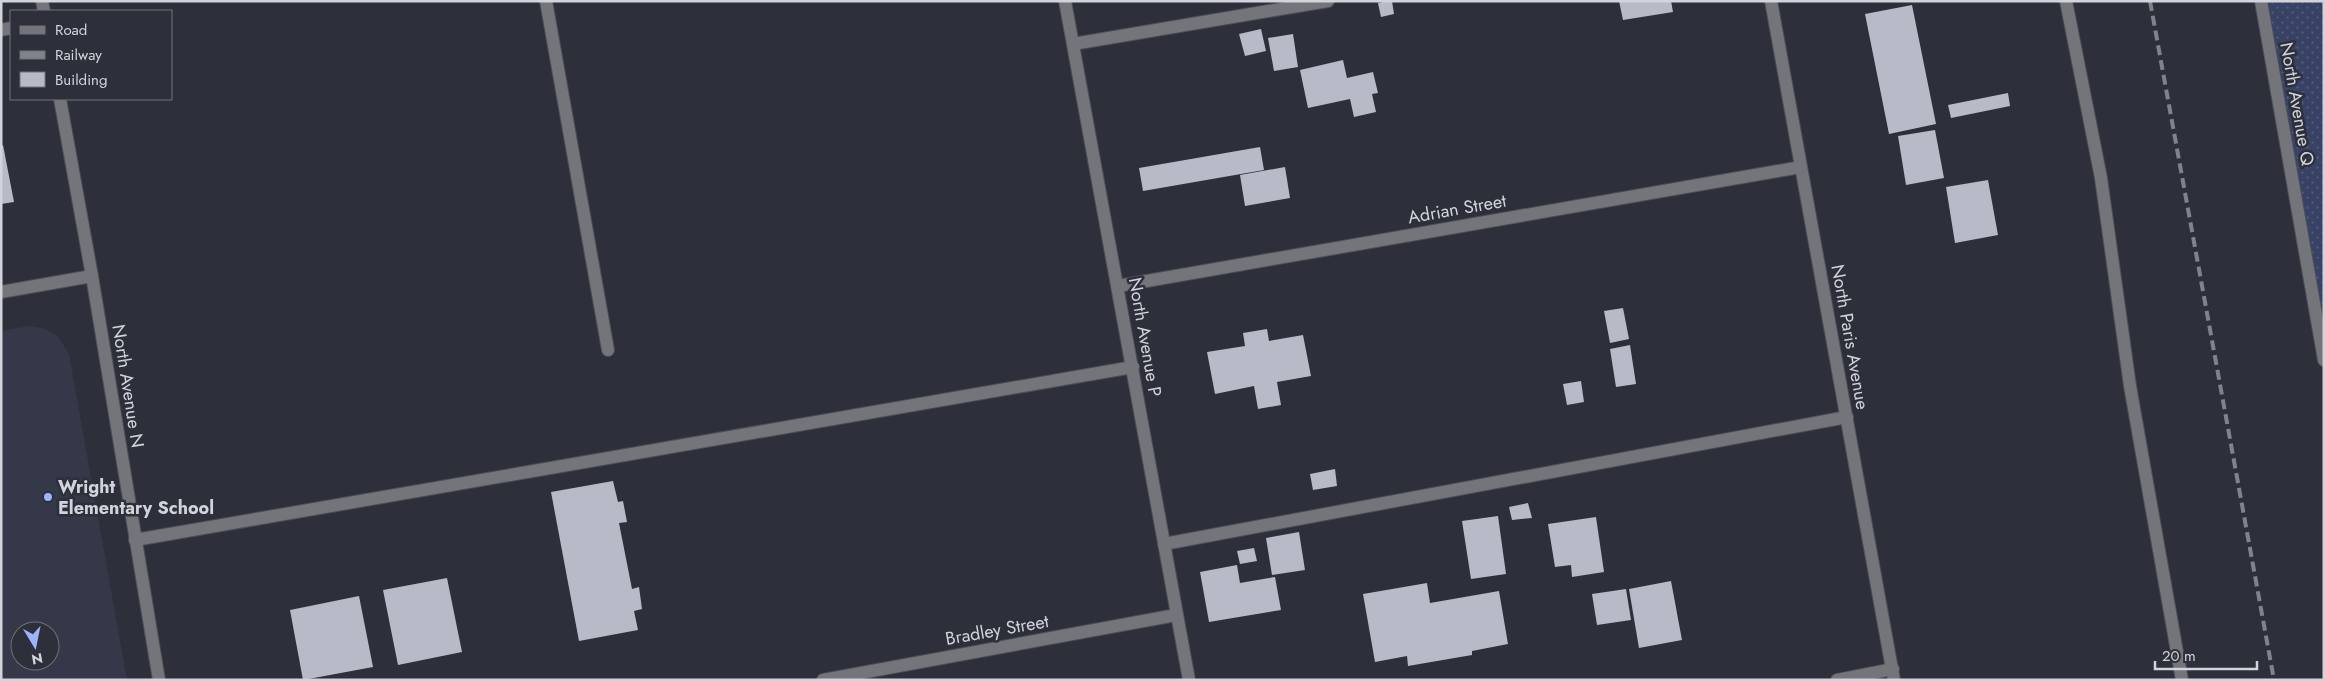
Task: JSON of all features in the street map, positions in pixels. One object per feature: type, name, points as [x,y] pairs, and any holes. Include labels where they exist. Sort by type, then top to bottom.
[{"type":"street","points":[[546,1],[608,350]]},
{"type":"street","name":"North Avenue P","points":[[1065,1],[1189,680]]},
{"type":"street","points":[[1073,44],[1328,1]]},
{"type":"street","name":"North Paris Avenue","points":[[1771,1],[1894,675]]},
{"type":"street","points":[[2066,1],[2101,178],[2130,386],[2165,594],[2182,680]]},
{"type":"street","name":"North Avenue Q","points":[[2261,1],[2324,360]]},
{"type":"street","name":"North Avenue N","points":[[60,100],[92,276],[159,680]]},
{"type":"street","name":"Adrian Street","points":[[1118,286],[1801,167]]},
{"type":"street","points":[[1,292],[92,276]]},
{"type":"street","points":[[136,540],[1132,367]]},
{"type":"street","points":[[1164,544],[1847,417]]},
{"type":"street","name":"Bradley Street","points":[[823,680],[1176,615]]},
{"type":"street","points":[[1837,680],[1894,675]]},
{"type":"shaded area","points":[[2261,1],[2324,1],[2324,366]]},
{"type":"shaded area","name":"Wright Elementary School","points":[[29,326],[42,328],[57,335],[69,354],[127,680],[1,680],[1,331]]},
{"type":"building","points":[[1392,1],[1394,14],[1381,17],[1378,3]]},
{"type":"building","points":[[1619,1],[1671,1],[1673,12],[1623,20]]},
{"type":"building","points":[[1912,5],[1936,124],[1889,134],[1865,14]]},
{"type":"building","points":[[1261,29],[1266,51],[1245,56],[1239,34]]},
{"type":"building","points":[[1293,34],[1298,67],[1274,71],[1268,38]]},
{"type":"building","points":[[1343,60],[1347,78],[1373,72],[1378,93],[1372,94],[1376,112],[1354,117],[1350,99],[1308,108],[1300,70]]},
{"type":"building","points":[[2008,93],[2010,106],[1951,118],[1948,105]]},
{"type":"building","points":[[1935,130],[1944,178],[1906,185],[1898,136]]},
{"type":"building","points":[[3,145],[14,202],[1,204],[1,146]]},
{"type":"building","points":[[1260,147],[1264,170],[1143,191],[1139,168]]},
{"type":"building","points":[[1285,167],[1290,198],[1245,206],[1240,175]]},
{"type":"building","points":[[1988,180],[1998,235],[1955,243],[1946,187]]},
{"type":"building","points":[[1623,308],[1629,339],[1610,343],[1604,311]]},
{"type":"building","points":[[1267,329],[1269,341],[1303,335],[1311,376],[1277,382],[1281,405],[1258,409],[1254,386],[1215,394],[1207,352],[1245,346],[1243,333]]},
{"type":"building","points":[[1630,345],[1636,384],[1616,387],[1610,349]]},
{"type":"building","points":[[1581,381],[1584,402],[1567,405],[1563,384]]},
{"type":"building","points":[[1335,469],[1337,486],[1313,490],[1310,474]]},
{"type":"building","points":[[613,481],[618,502],[623,501],[627,522],[619,523],[632,589],[639,587],[642,609],[634,611],[638,630],[579,641],[551,492]]},
{"type":"building","points":[[1528,503],[1532,518],[1512,520],[1509,507]]},
{"type":"building","points":[[1498,516],[1506,574],[1471,579],[1462,521]]},
{"type":"building","points":[[1596,517],[1604,572],[1572,577],[1571,565],[1555,567],[1548,524]]},
{"type":"building","points":[[1299,532],[1305,570],[1272,575],[1266,538]]},
{"type":"building","points":[[1254,548],[1257,561],[1240,564],[1237,551]]},
{"type":"building","points":[[1237,565],[1240,583],[1275,577],[1281,610],[1209,622],[1200,572]]},
{"type":"building","points":[[447,578],[462,652],[398,665],[383,590]]},
{"type":"building","points":[[1671,581],[1682,640],[1639,648],[1629,589]]},
{"type":"building","points":[[1427,583],[1430,603],[1499,591],[1508,644],[1472,651],[1472,655],[1408,666],[1407,656],[1375,662],[1363,594]]},
{"type":"building","points":[[1626,589],[1631,620],[1597,625],[1592,594]]},
{"type":"building","points":[[359,596],[373,667],[303,680],[290,610]]},
{"type":"railway","points":[[2150,1],[2274,680]]},
{"type":"place","name":"Wright Elementary School","points":[[48,497]]}]
